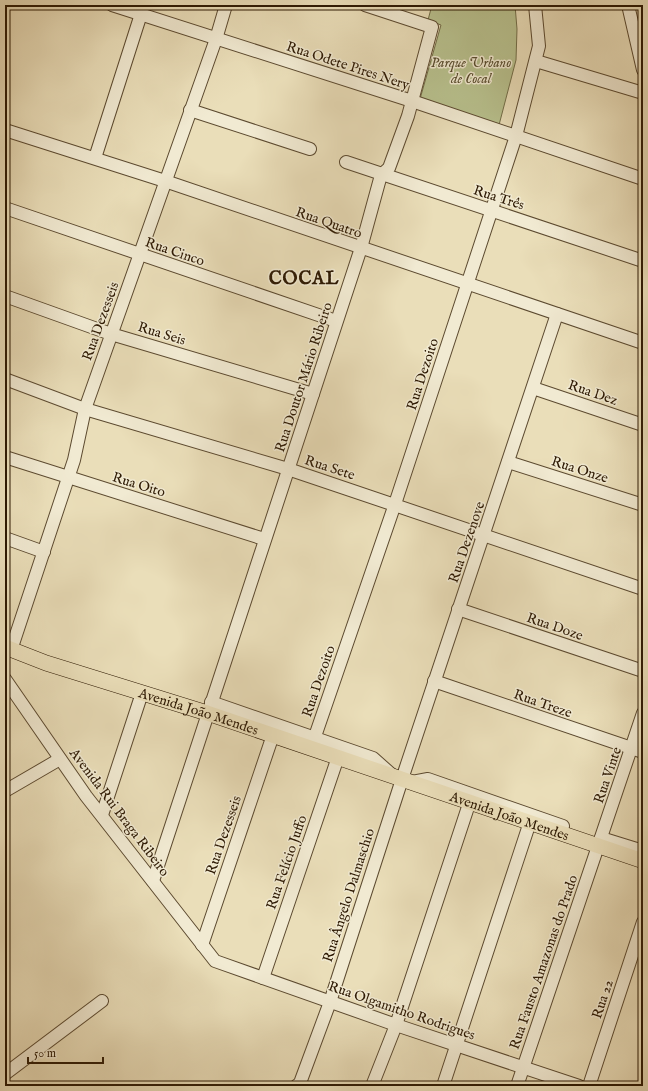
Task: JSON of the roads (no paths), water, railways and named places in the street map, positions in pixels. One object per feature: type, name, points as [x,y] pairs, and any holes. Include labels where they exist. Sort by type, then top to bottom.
[{"type":"main road","name":"Avenida João Mendes","points":[[8,648],[46,663],[142,693],[209,707],[273,735],[313,743],[338,757],[470,801],[583,842],[600,843],[643,861]]},
{"type":"street","name":"Rua Odete Pires Nery","points":[[112,5],[412,101],[643,179]]},
{"type":"street","name":"Rua Dezesseis","points":[[8,648],[44,552],[74,460],[85,409],[216,38],[226,5]]},
{"type":"street","name":"Rua Doutor Mário Ribeiro","points":[[153,881],[264,539],[361,248],[381,174],[389,168],[412,101],[432,27],[364,5]]},
{"type":"street","name":"Rua Dezoito","points":[[313,743],[395,504],[516,136],[539,46],[535,5]]},
{"type":"street","points":[[628,5],[643,70]]},
{"type":"street","points":[[95,158],[141,14]]},
{"type":"street","points":[[536,61],[643,93]]},
{"type":"street","points":[[190,110],[310,149]]},
{"type":"street","name":"Rua Quatro","points":[[5,130],[165,181],[643,343]]},
{"type":"street","name":"Rua Três","points":[[346,162],[643,261]]},
{"type":"street","name":"Rua Cinco","points":[[5,208],[336,321]]},
{"type":"street","name":"Rua Seis","points":[[5,296],[111,334],[313,394]]},
{"type":"street","name":"Rua Dezenove","points":[[402,779],[557,314]]},
{"type":"street","name":"Rua Sete","points":[[5,379],[85,409],[288,469],[643,589]]},
{"type":"street","name":"Rua Dez","points":[[533,388],[643,425]]},
{"type":"street","name":"Rua Oito","points":[[5,457],[264,539]]},
{"type":"street","name":"Rua Onze","points":[[508,462],[643,506]]},
{"type":"street","points":[[5,538],[44,552]]},
{"type":"street","name":"Rua Doze","points":[[458,609],[643,671]]},
{"type":"street","name":"Avenida Rui Braga Ribeiro","points":[[5,679],[60,759],[215,961]]},
{"type":"street","name":"Rua Treze","points":[[434,682],[638,750]]},
{"type":"street","points":[[102,815],[142,693]]},
{"type":"street","name":"Avenida João Mendes","points":[[209,707],[313,743],[373,758],[402,779],[428,779],[570,828],[583,842]]},
{"type":"street","name":"Rua Vinte","points":[[600,843],[638,750],[643,712]]},
{"type":"street","name":"Rua Dezesseis","points":[[202,945],[273,735]]},
{"type":"street","name":"Rua Felício Juffo","points":[[263,978],[338,757]]},
{"type":"street","points":[[5,791],[60,759]]},
{"type":"street","name":"Rua Ângelo Dalmaschio","points":[[299,1085],[330,1002],[402,779]]},
{"type":"street","points":[[372,1086],[396,1025],[470,801]]},
{"type":"street","points":[[443,1086],[530,822]]},
{"type":"street","name":"Avenida João Mendes","points":[[600,843],[643,851]]},
{"type":"street","name":"Rua Fausto Amazonas do Prado","points":[[517,1086],[600,843]]},
{"type":"street","name":"Rua 22","points":[[589,1086],[643,922]]},
{"type":"street","name":"Rua Olgamitho Rodrigues","points":[[215,961],[396,1025],[524,1066],[579,1086]]},
{"type":"street","points":[[5,1074],[102,1001]]},
{"type":"district","name":"COCAL","points":[[304,278]]},
{"type":"park label","name":"Parque Urbano de Cocal","points":[[471,70]]}]
